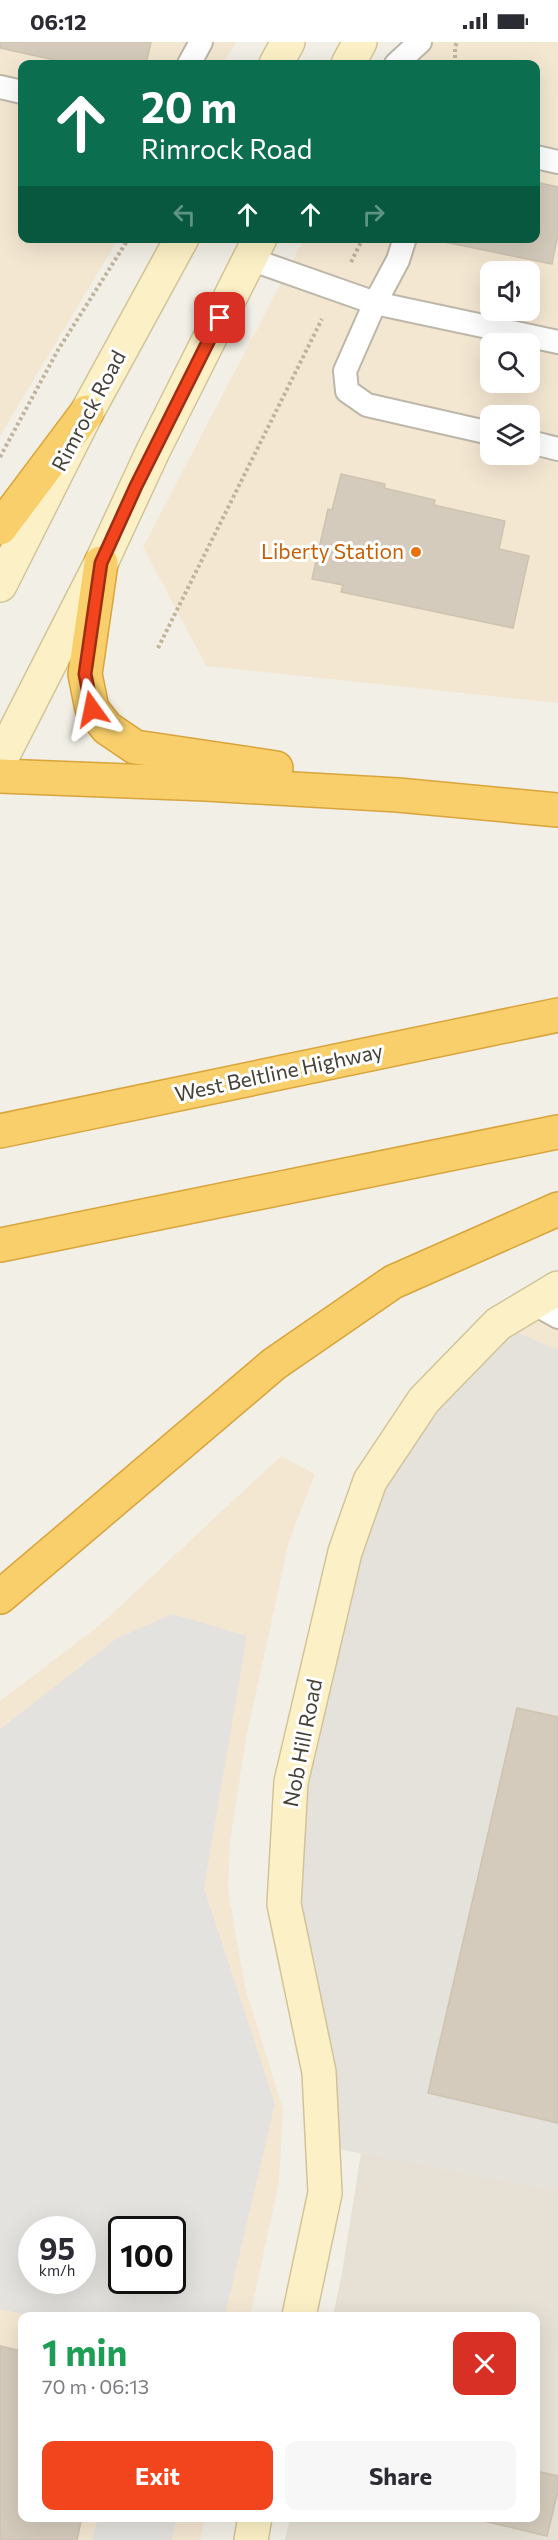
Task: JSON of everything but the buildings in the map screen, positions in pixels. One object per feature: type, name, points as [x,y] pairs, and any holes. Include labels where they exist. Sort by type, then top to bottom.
[{"type":"highway","points":[[0,528],[87,412]]},
{"type":"highway","points":[[101,563],[85,674],[92,709],[107,728],[135,747],[307,773],[398,795]]},
{"type":"highway","points":[[0,776],[147,781],[398,795],[558,810]]},
{"type":"highway","name":"West Beltline Highway","points":[[0,1131],[558,1015]]},
{"type":"highway","points":[[0,1245],[558,1132]]},
{"type":"highway","points":[[0,1597],[274,1364],[393,1282],[558,1209]]},
{"type":"street","points":[[278,60],[288,42]]},
{"type":"street","points":[[350,60],[360,42]]},
{"type":"street","name":"Rimrock Road","points":[[0,585],[87,412],[179,243]]},
{"type":"street","points":[[0,760],[101,563],[143,472],[255,249]]},
{"type":"street","name":"Nob Hill Road","points":[[300,2312],[325,2193],[320,2072],[284,1904],[291,1782],[345,1552],[370,1480],[424,1400],[498,1324],[550,1303]]},
{"type":"street","points":[[250,2540],[254,2522]]},
{"type":"lane","points":[[191,60],[201,42]]},
{"type":"lane","points":[[400,60],[420,42]]},
{"type":"lane","points":[[0,87],[18,91]]},
{"type":"lane","points":[[540,158],[558,162]]},
{"type":"lane","points":[[403,243],[398,260],[375,303],[345,371],[347,391],[367,405],[480,431]]},
{"type":"lane","points":[[255,249],[336,291],[375,303],[558,342]]},
{"type":"lane","points":[[540,444],[558,449]]},
{"type":"path","points":[[455,60],[457,42]]},
{"type":"path","points":[[0,457],[58,350],[126,243]]},
{"type":"path","points":[[158,648],[360,243]]},
{"type":"shaded area","points":[[0,42],[236,42],[225,60],[18,60],[18,243],[116,243],[0,436]]},
{"type":"shaded area","points":[[400,42],[558,42],[558,703],[206,666],[143,547],[302,243],[540,243],[540,60],[391,60]]},
{"type":"shaded area","points":[[558,1288],[558,1350],[498,1324]]},
{"type":"shaded area","points":[[498,1324],[558,1350],[558,2191],[323,2146],[284,1904],[291,1782],[370,1481]]},
{"type":"shaded area","points":[[281,1456],[315,1474],[289,1541],[246,1739],[230,1842],[228,1890],[245,1987],[283,2109],[279,2182],[251,2312],[18,2312],[18,2522],[204,2522],[200,2540],[0,2540],[0,1701],[100,1625]]},
{"type":"shaded area","points":[[172,1614],[247,1636],[204,1888],[275,2104],[226,2312],[18,2313],[0,2309],[0,1729],[116,1639]]},
{"type":"shaded area","points":[[361,2153],[558,2191],[558,2540],[285,2540],[289,2522],[540,2522],[540,2312],[334,2312]]},
{"type":"shaded area","points":[[97,2522],[176,2522],[172,2540],[92,2540]]},
{"type":"place","name":"Liberty Station","points":[[416,552]]},
{"type":"route","points":[[92,709],[85,674],[101,563],[136,486],[220,318]]}]
